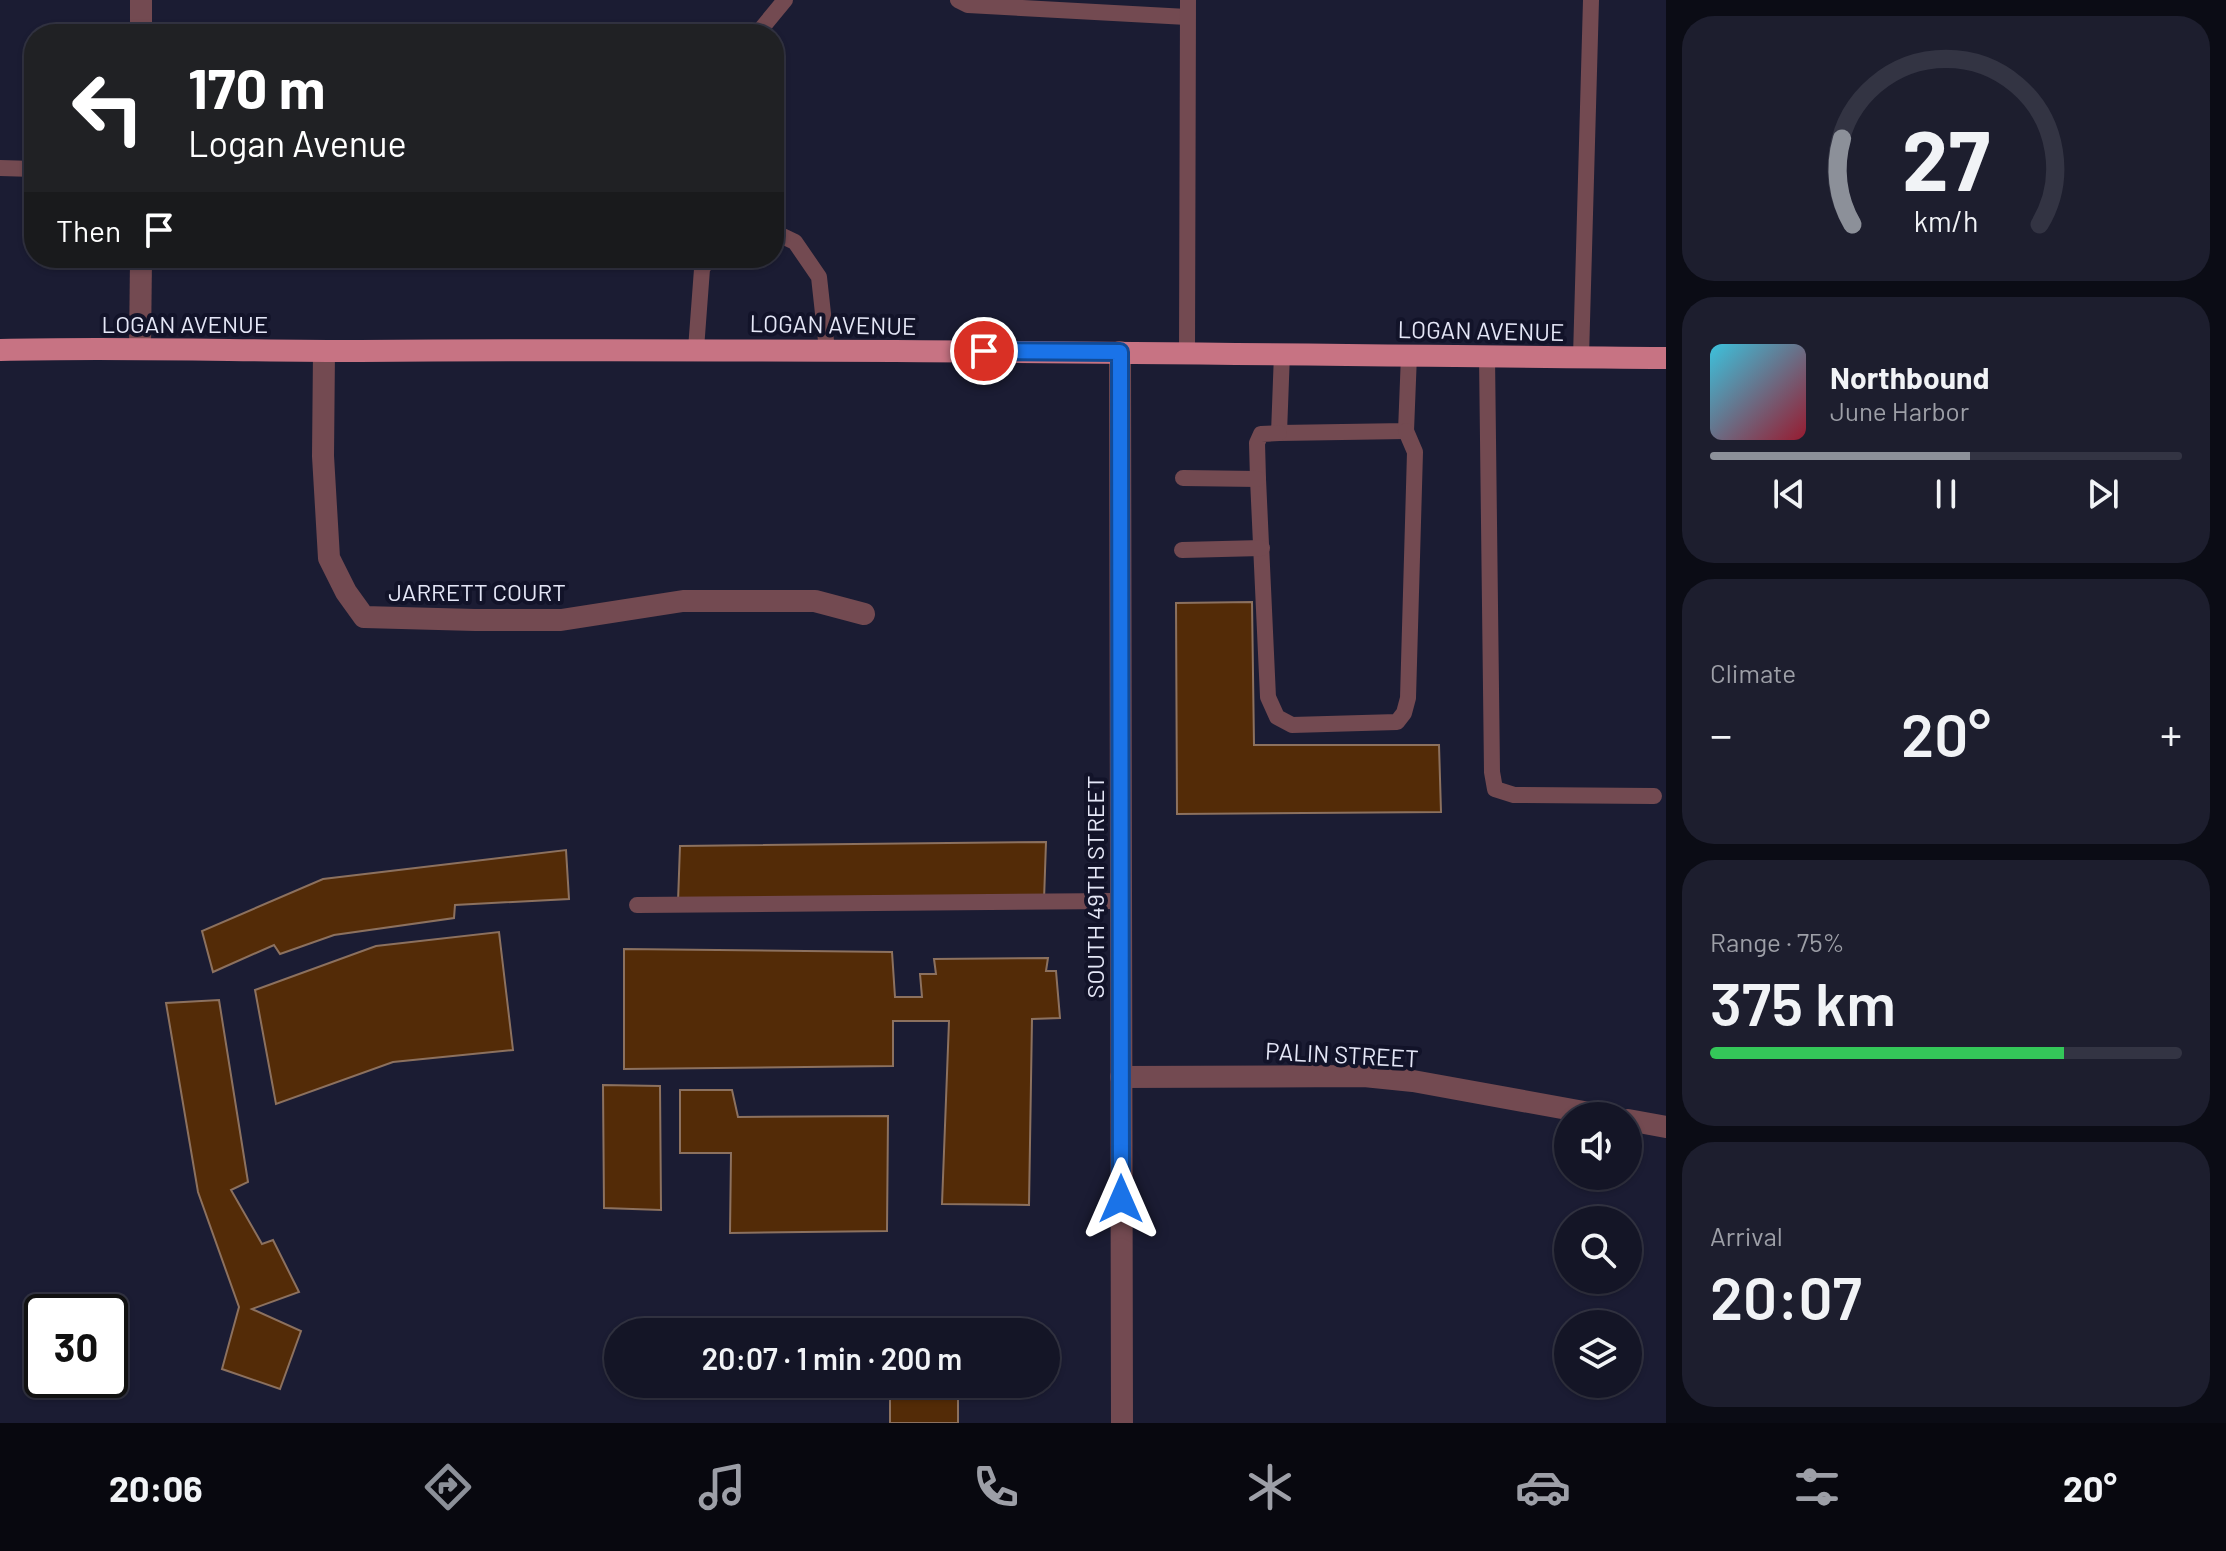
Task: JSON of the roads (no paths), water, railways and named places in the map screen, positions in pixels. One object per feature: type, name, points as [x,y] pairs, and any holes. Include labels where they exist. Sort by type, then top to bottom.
[{"type":"main road","name":"LOGAN AVENUE","points":[[0,350],[696,349],[1666,358]]},
{"type":"street","points":[[141,0],[141,24]]},
{"type":"street","points":[[140,348],[141,268]]},
{"type":"street","name":"JARRETT COURT","points":[[324,351],[323,456],[329,558],[346,592],[364,617],[561,620],[683,601],[815,601],[864,614]]},
{"type":"street","name":"SOUTH 49TH STREET","points":[[1120,352],[1122,1423]]},
{"type":"street","name":"PALIN STREET","points":[[1121,1077],[1364,1076],[1413,1081],[1554,1107]]},
{"type":"street","points":[[1642,1123],[1666,1127]]},
{"type":"lane","points":[[765,24],[785,0]]},
{"type":"lane","points":[[958,0],[968,5],[1188,9],[1187,352]]},
{"type":"lane","points":[[1581,357],[1591,0]]},
{"type":"lane","points":[[0,168],[24,169]]},
{"type":"lane","points":[[784,237],[795,242],[819,277],[827,350]]},
{"type":"lane","points":[[696,349],[703,268]]},
{"type":"lane","points":[[1279,433],[1282,353]]},
{"type":"lane","points":[[1406,431],[1261,434],[1257,443],[1268,697],[1277,717],[1292,725],[1397,722],[1404,713],[1408,698],[1415,452],[1406,431],[1409,355]]},
{"type":"lane","points":[[1487,356],[1492,772],[1495,789],[1514,795],[1654,796]]},
{"type":"lane","points":[[1183,478],[1258,479]]},
{"type":"lane","points":[[1182,550],[1262,548]]},
{"type":"lane","points":[[637,905],[1119,901]]}]
